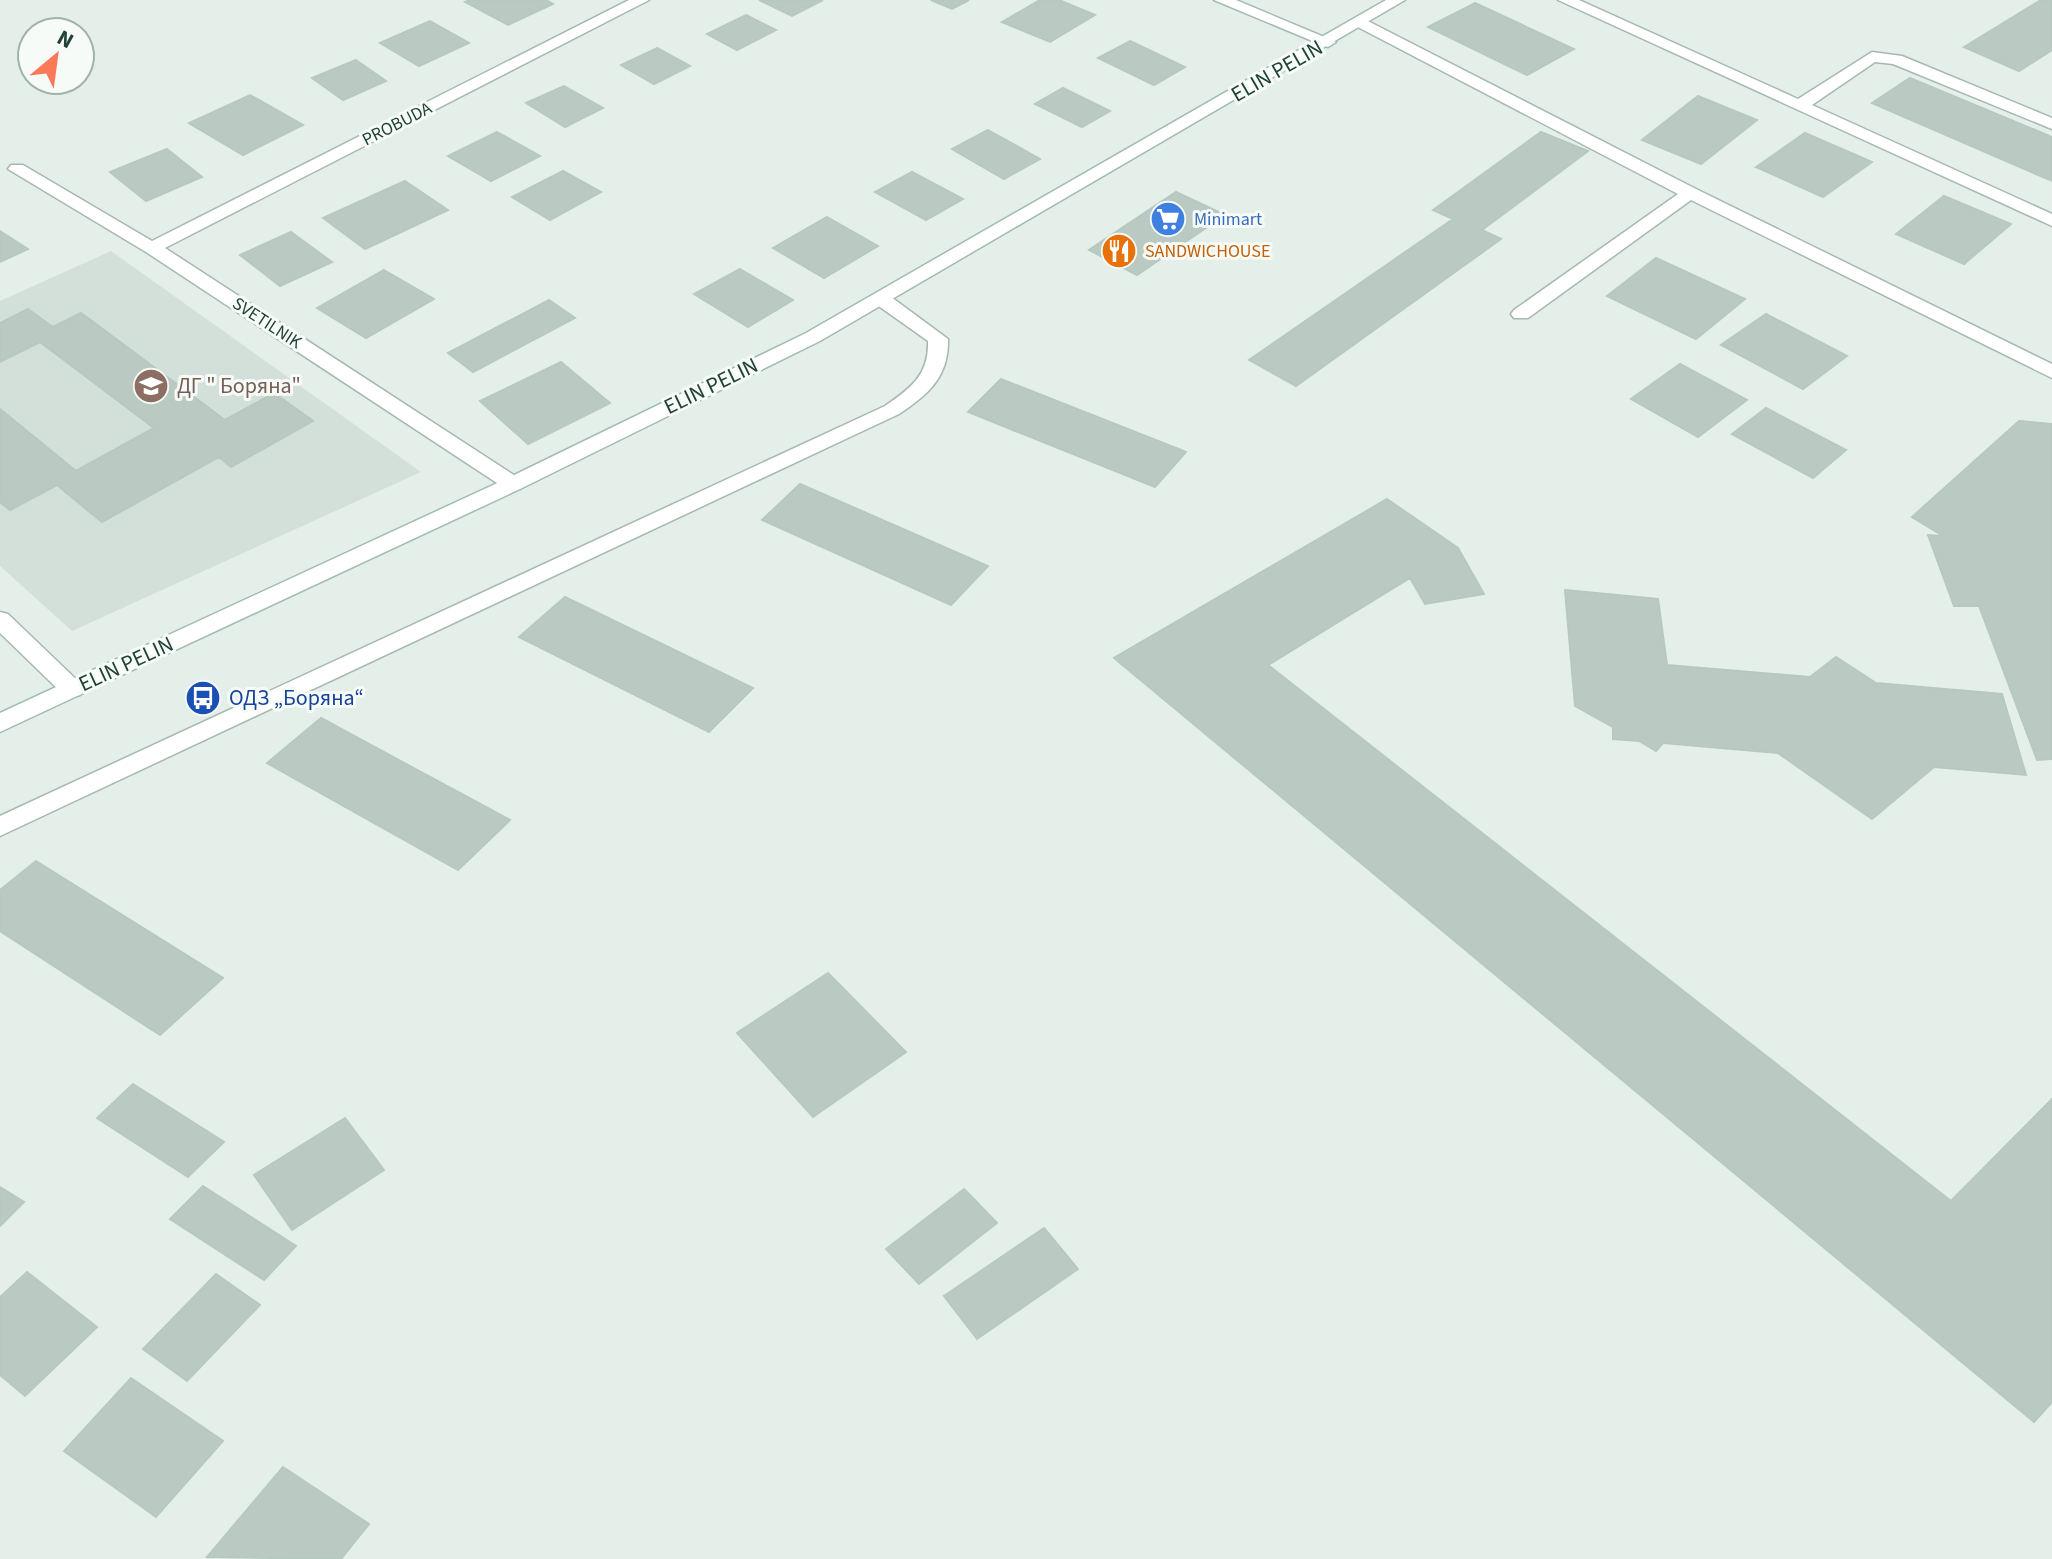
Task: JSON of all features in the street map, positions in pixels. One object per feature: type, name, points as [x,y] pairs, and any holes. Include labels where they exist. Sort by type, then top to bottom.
[{"type":"street","name":"PROBUDA","points":[[152,248],[641,0]]},
{"type":"street","points":[[1222,0],[1328,42]]},
{"type":"street","name":"ELIN PELIN","points":[[0,723],[513,484],[813,337],[1397,0]]},
{"type":"street","points":[[1566,0],[2052,221]]},
{"type":"street","points":[[1360,22],[1690,193],[2052,372]]},
{"type":"street","points":[[1801,105],[1872,57],[1896,59],[2052,124]]},
{"type":"street","name":"SVETILNIK","points":[[17,169],[152,248],[513,484]]},
{"type":"street","points":[[1521,314],[1690,193]]},
{"type":"street","points":[[0,827],[892,410],[920,391],[935,373],[939,348],[938,339],[880,298]]},
{"type":"street","points":[[0,620],[72,689]]},
{"type":"shaded area","name":"ДГ \" Боряна\"","points":[[111,251],[421,472],[72,631],[0,566],[0,301]]},
{"type":"building","points":[[546,0],[553,4],[508,25],[465,2]]},
{"type":"building","points":[[759,0],[823,0],[792,16]]},
{"type":"building","points":[[931,0],[969,0],[952,9]]},
{"type":"building","points":[[1040,0],[1059,0],[1095,15],[1050,42],[1002,22]]},
{"type":"building","points":[[2041,0],[2052,0],[2052,50],[2019,71],[1964,47]]},
{"type":"building","points":[[1475,3],[1574,49],[1527,75],[1428,27]]},
{"type":"building","points":[[746,15],[776,30],[737,50],[707,34]]},
{"type":"building","points":[[430,21],[469,43],[419,66],[380,43]]},
{"type":"building","points":[[1130,41],[1185,67],[1154,85],[1098,58]]},
{"type":"building","points":[[657,48],[690,66],[654,84],[621,65]]},
{"type":"building","points":[[356,60],[386,81],[343,100],[312,78]]},
{"type":"building","points":[[1910,78],[2052,137],[2052,181],[1872,103]]},
{"type":"building","points":[[564,86],[603,108],[565,127],[526,103]]},
{"type":"building","points":[[1063,88],[1110,111],[1082,127],[1035,104]]},
{"type":"building","points":[[250,95],[303,125],[243,155],[189,123]]},
{"type":"building","points":[[1698,96],[1757,120],[1701,164],[1642,140]]},
{"type":"building","points":[[988,130],[1040,159],[1004,179],[952,149]]},
{"type":"building","points":[[497,132],[540,156],[491,181],[448,156]]},
{"type":"building","points":[[1541,132],[1588,151],[1482,230],[1501,239],[1296,386],[1249,360],[1453,219],[1433,210]]},
{"type":"building","points":[[1805,133],[1872,162],[1823,197],[1756,167]]},
{"type":"building","points":[[167,149],[202,177],[146,201],[110,172]]},
{"type":"building","points":[[563,171],[601,192],[550,220],[512,197]]},
{"type":"building","points":[[912,172],[963,199],[926,220],[875,192]]},
{"type":"building","points":[[405,181],[448,210],[365,249],[323,218]]},
{"type":"building","points":[[1176,192],[1225,215],[1137,275],[1089,250]]},
{"type":"building","points":[[1944,196],[2011,224],[1964,264],[1896,234]]},
{"type":"building","points":[[827,217],[878,246],[824,278],[773,248]]},
{"type":"building","points":[[0,231],[28,249],[0,262]]},
{"type":"building","points":[[291,232],[332,262],[280,286],[240,255]]},
{"type":"building","points":[[1656,258],[1745,299],[1696,339],[1607,296]]},
{"type":"building","points":[[740,269],[793,300],[748,327],[694,294]]},
{"type":"building","points":[[384,270],[434,299],[366,338],[317,308]]},
{"type":"building","points":[[549,300],[575,318],[473,372],[448,353]]},
{"type":"building","points":[[28,309],[53,327],[81,313],[225,420],[274,393],[313,421],[231,467],[219,457],[102,522],[57,485],[10,510],[0,502],[0,409],[76,471],[154,428],[40,342],[0,362],[0,323]]},
{"type":"building","points":[[1766,314],[1847,356],[1803,389],[1721,345]]},
{"type":"building","points":[[561,362],[610,403],[528,444],[480,401]]},
{"type":"building","points":[[1680,364],[1747,400],[1698,437],[1631,399]]},
{"type":"building","points":[[1001,379],[1186,452],[1155,487],[968,412]]},
{"type":"building","points":[[1766,408],[1846,450],[1813,478],[1732,434]]},
{"type":"building","points":[[2019,421],[2052,424],[2052,759],[2037,760],[1979,606],[1954,606],[1928,535],[1943,536],[1912,517]]},
{"type":"building","points":[[800,484],[988,566],[951,605],[762,520]]},
{"type":"building","points":[[1387,499],[1458,548],[1484,594],[1425,604],[1410,578],[1268,665],[1951,1201],[2052,1099],[2052,1402],[2034,1422],[1114,658]]},
{"type":"building","points":[[1565,590],[1658,599],[1667,665],[1810,677],[1836,657],[1876,683],[2002,694],[2026,775],[1934,767],[1872,819],[1778,753],[1663,743],[1656,751],[1639,741],[1613,739],[1613,727],[1575,706]]},
{"type":"building","points":[[565,597],[753,688],[709,732],[519,637]]},
{"type":"building","points":[[321,718],[510,820],[458,870],[267,763]]},
{"type":"building","points":[[36,861],[223,978],[160,1035],[0,931],[0,890]]},
{"type":"building","points":[[828,973],[906,1052],[813,1117],[737,1033]]},
{"type":"building","points":[[133,1084],[224,1142],[188,1177],[97,1118]]},
{"type":"building","points":[[345,1118],[384,1170],[292,1230],[254,1175]]},
{"type":"building","points":[[203,1186],[296,1246],[264,1280],[170,1219]]},
{"type":"building","points":[[0,1187],[24,1202],[0,1226]]},
{"type":"building","points":[[964,1189],[997,1223],[919,1284],[886,1249]]},
{"type":"building","points":[[1044,1228],[1078,1269],[977,1339],[944,1296]]},
{"type":"building","points":[[27,1272],[97,1327],[25,1396],[0,1375],[0,1297]]},
{"type":"building","points":[[216,1274],[260,1305],[187,1381],[143,1349]]},
{"type":"building","points":[[131,1378],[223,1441],[156,1517],[64,1451]]},
{"type":"building","points":[[283,1467],[369,1524],[341,1559],[207,1557]]},
{"type":"place","name":"Minimart","points":[[1168,219]]},
{"type":"place","name":"SANDWICHOUSE","points":[[1119,251]]},
{"type":"place","name":"ДГ \" Боряна\"","points":[[151,386]]},
{"type":"place","name":"ОДЗ „Боряна“","points":[[203,698]]}]
